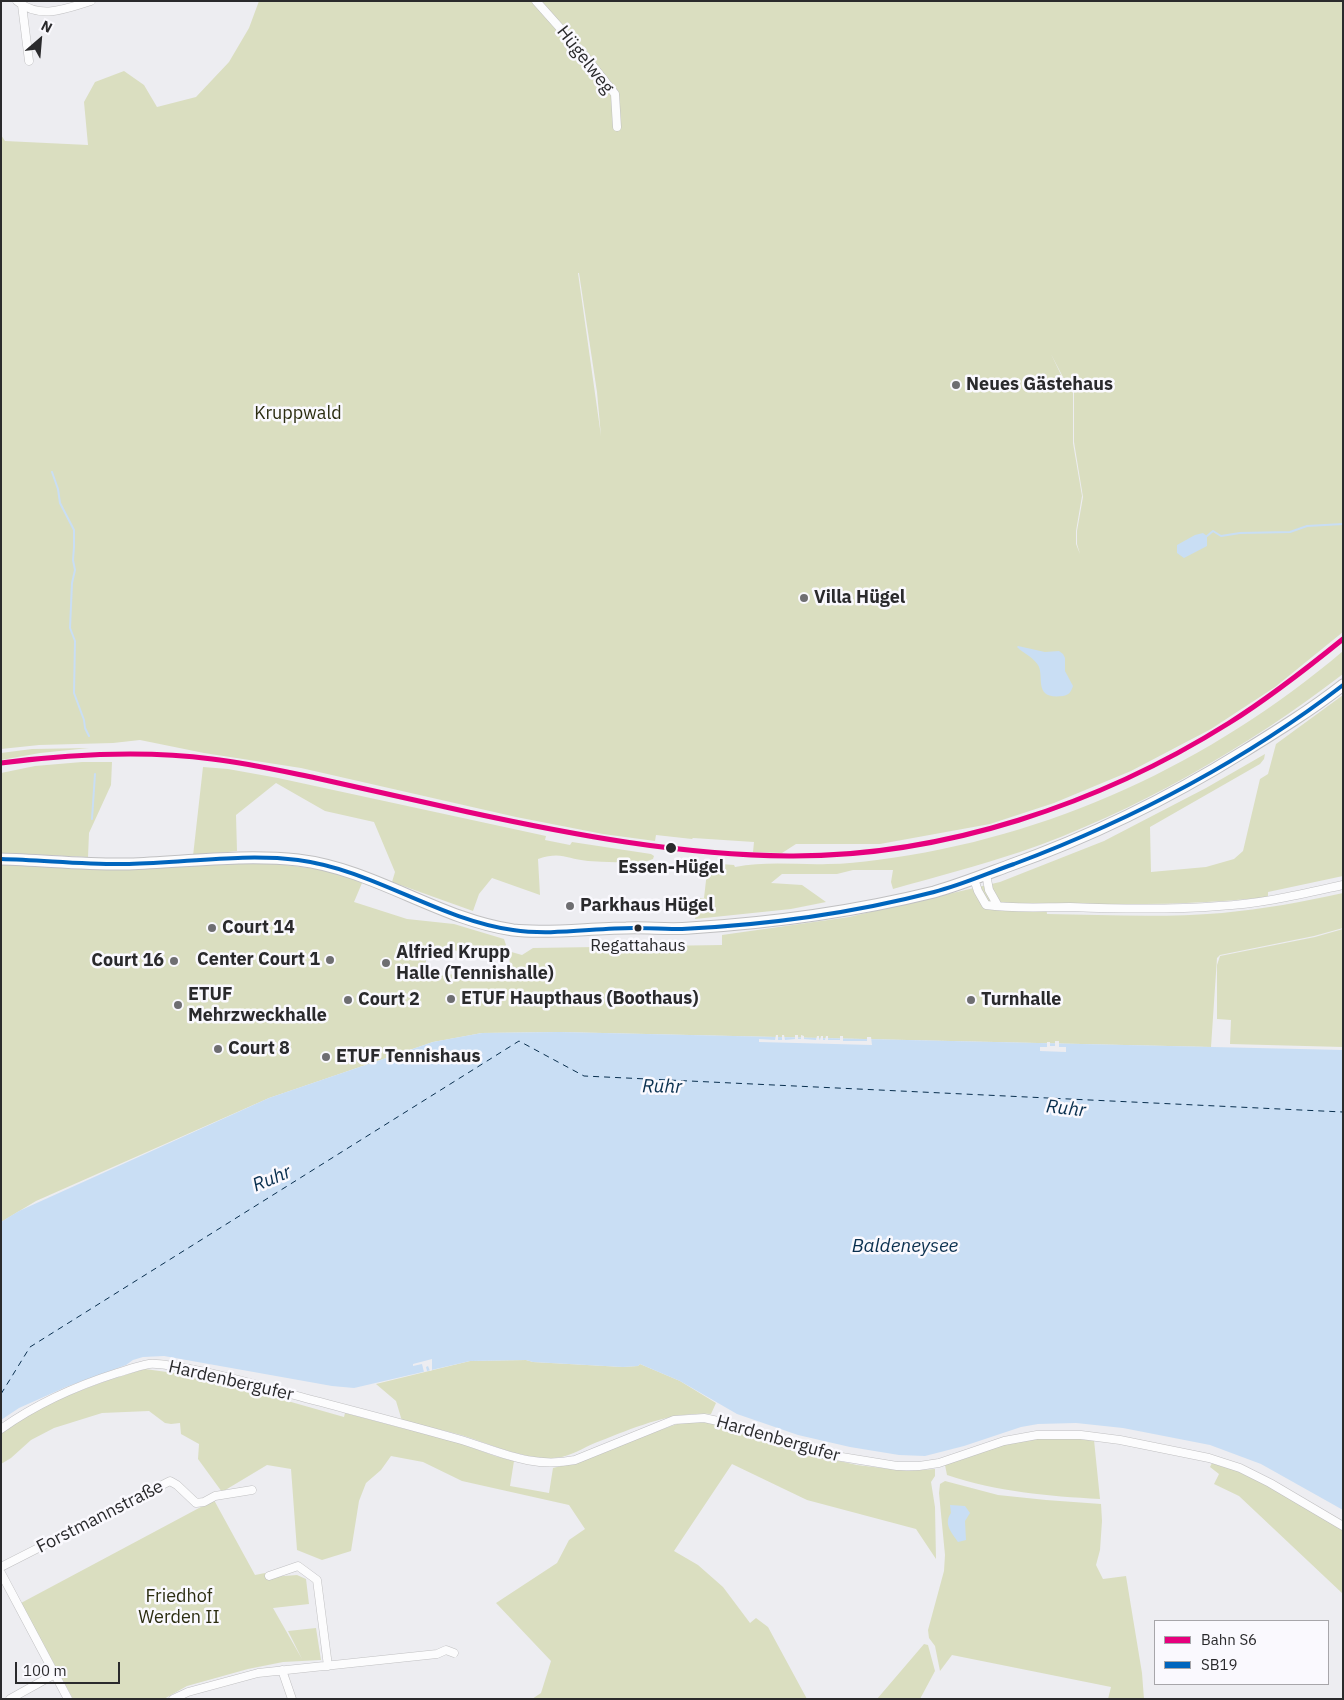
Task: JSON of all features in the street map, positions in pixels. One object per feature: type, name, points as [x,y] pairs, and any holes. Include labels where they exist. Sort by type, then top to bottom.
[{"type":"main road","points":[[1,858],[123,864],[254,858],[298,860],[348,871],[484,924],[515,930],[685,929],[821,914],[936,891],[1050,852],[1162,799],[1216,769],[1321,702],[1343,685]]},
{"type":"street","points":[[19,3],[40,12],[50,12],[91,1]]},
{"type":"street","name":"Hügelweg","points":[[536,1],[585,56],[615,94],[617,127]]},
{"type":"street","points":[[19,3],[29,61]]},
{"type":"street","points":[[986,874],[990,890],[998,906]]},
{"type":"street","points":[[974,879],[986,905],[1146,909],[1220,906],[1296,896],[1343,885]]},
{"type":"street","name":"Hardenbergufer","points":[[1,1429],[49,1400],[91,1382],[139,1366],[152,1364],[187,1368],[240,1380],[460,1439],[497,1453],[543,1463],[558,1464],[575,1460],[674,1420],[689,1418],[704,1418],[727,1423],[811,1452],[897,1466],[920,1466],[939,1463],[1004,1441],[1037,1435],[1082,1435],[1120,1440],[1209,1458],[1240,1468],[1270,1483],[1343,1526]]},
{"type":"street","points":[[383,1419],[386,1410]]},
{"type":"street","name":"Forstmannstraße","points":[[1,1567],[170,1482],[177,1485],[196,1503],[204,1502],[215,1496],[252,1490]]},
{"type":"street","points":[[269,1576],[298,1566],[316,1580],[328,1666]]},
{"type":"street","points":[[1,1573],[68,1699]]},
{"type":"street","points":[[173,1699],[188,1692],[258,1673],[437,1654],[446,1650],[454,1654]]},
{"type":"street","points":[[282,1670],[292,1699]]},
{"type":"street","points":[[10,1699],[55,1674]]},
{"type":"green space","name":"Kruppwald","points":[[259,1],[1343,1],[1343,632],[1275,687],[1211,729],[1131,771],[1054,803],[990,824],[880,844],[796,844],[782,853],[753,852],[754,842],[656,835],[655,841],[603,834],[516,817],[301,768],[204,753],[140,740],[113,743],[39,745],[1,749],[1,135],[5,141],[88,145],[84,102],[95,82],[124,71],[144,85],[157,107],[196,97],[229,62],[249,28]],"holes":[[[578,273],[597,392],[601,436]],[[1051,354],[1065,381],[1074,389],[1074,442],[1083,497],[1077,531],[1077,544],[1080,554],[1076,544],[1076,531],[1082,496],[1073,443],[1073,390],[1064,381]]]},
{"type":"green space","points":[[1343,651],[1343,674],[1268,727],[1189,776],[1105,818],[1063,836],[972,867],[893,889],[891,882],[893,870],[853,870],[837,874],[782,874],[771,883],[802,885],[826,902],[791,909],[695,919],[697,898],[704,898],[708,863],[734,865],[735,867],[770,864],[841,864],[877,860],[941,849],[1004,834],[1066,814],[1125,789],[1183,761],[1239,728],[1292,691]]},
{"type":"green space","points":[[1343,695],[1343,876],[1268,892],[1268,897],[1240,900],[1157,904],[1046,904],[1047,914],[1178,915],[1222,913],[1253,909],[1343,893],[1343,928],[1314,936],[1220,955],[1217,958],[1211,1047],[559,1032],[482,1033],[433,1042],[269,1098],[36,1201],[1,1222],[1,862],[263,862],[332,871],[362,883],[354,902],[407,919],[454,924],[504,939],[508,951],[522,955],[533,948],[722,945],[722,935],[849,917],[1000,882],[1104,841],[1206,788],[1265,754],[1260,764],[1150,827],[1151,872],[1206,867],[1234,859],[1243,851],[1260,779],[1268,774],[1276,744]],"holes":[[[425,947],[509,957],[511,973],[467,978],[466,973],[427,977]]]},
{"type":"green space","points":[[89,748],[40,753],[1,760],[1,753],[32,749]]},
{"type":"green space","points":[[82,762],[112,762],[111,785],[89,833],[88,857],[1,853],[1,773],[35,766]]},
{"type":"green space","points":[[203,767],[228,769],[278,778],[546,836],[545,840],[570,845],[572,842],[654,856],[653,859],[639,864],[636,861],[588,861],[564,856],[538,859],[540,895],[492,878],[479,894],[473,911],[392,882],[395,872],[374,822],[325,811],[276,783],[236,815],[237,851],[193,856]]},
{"type":"green space","points":[[1343,929],[1343,1047],[1230,1044],[1231,1020],[1217,1019],[1217,965],[1220,956],[1315,937]]},
{"type":"green space","points":[[526,1360],[623,1367],[638,1366],[640,1364],[680,1381],[716,1403],[711,1414],[683,1415],[654,1421],[627,1430],[567,1456],[550,1458],[524,1455],[461,1435],[402,1421],[396,1401],[376,1384],[470,1361]]},
{"type":"green space","points":[[145,1369],[203,1377],[344,1417],[345,1413],[459,1443],[514,1461],[510,1486],[549,1493],[553,1468],[577,1462],[683,1422],[702,1421],[727,1426],[795,1451],[857,1465],[907,1471],[935,1469],[935,1476],[931,1482],[935,1507],[936,1559],[916,1529],[807,1500],[732,1464],[674,1551],[698,1565],[723,1587],[750,1623],[756,1618],[768,1627],[807,1699],[532,1699],[541,1693],[551,1661],[496,1603],[557,1563],[569,1540],[585,1529],[569,1505],[462,1481],[423,1462],[391,1456],[381,1470],[366,1483],[359,1501],[351,1551],[322,1560],[297,1550],[291,1469],[267,1465],[222,1492],[198,1459],[199,1444],[181,1434],[180,1423],[165,1423],[149,1411],[102,1413],[54,1428],[31,1440],[11,1458],[1,1464],[1,1434],[18,1422],[70,1395]]},
{"type":"green space","points":[[1065,1438],[1094,1440],[1100,1499],[1042,1495],[985,1486],[947,1475],[945,1465],[1003,1444],[1035,1439]]},
{"type":"green space","points":[[1212,1463],[1238,1471],[1265,1484],[1343,1530],[1343,1594],[1239,1496],[1214,1484],[1219,1474],[1210,1467]]},
{"type":"green space","points":[[945,1481],[998,1495],[1101,1504],[1100,1550],[1096,1565],[1103,1579],[1126,1576],[1142,1673],[1144,1699],[1108,1699],[1111,1687],[952,1655],[940,1671],[935,1646],[929,1638],[928,1630],[944,1571],[945,1555],[939,1493],[940,1484]]},
{"type":"green space","name":"Friedhof Werden II","points":[[214,1500],[255,1575],[270,1572],[271,1577],[297,1575],[306,1579],[309,1604],[273,1608],[302,1659],[288,1631],[316,1628],[321,1660],[283,1662],[248,1669],[187,1686],[164,1699],[73,1699],[21,1603]]},
{"type":"green space","points":[[924,1644],[928,1645],[935,1671],[920,1699],[877,1699]]},
{"type":"water","points":[[1203,533],[1207,536],[1207,546],[1184,558],[1177,553],[1177,545],[1195,535]]},
{"type":"water","points":[[1018,646],[1045,652],[1059,651],[1063,654],[1065,658],[1065,671],[1073,686],[1070,693],[1063,696],[1053,696],[1043,691],[1038,665]]},
{"type":"water","name":"Baldeneysee","points":[[559,1032],[1343,1050],[1343,1510],[1261,1464],[1210,1445],[1123,1428],[1076,1423],[1038,1424],[1021,1427],[964,1446],[925,1456],[899,1455],[850,1447],[798,1435],[737,1414],[680,1381],[640,1364],[638,1366],[623,1367],[526,1360],[470,1361],[354,1388],[332,1386],[164,1356],[143,1357],[66,1387],[19,1408],[1,1420],[1,1222],[19,1211],[269,1098],[433,1042],[482,1033]]},
{"type":"water","points":[[950,1505],[965,1506],[970,1513],[965,1521],[966,1540],[958,1542],[949,1528]]},
{"type":"pier","points":[[776,1035],[778,1035],[778,1040],[782,1040],[782,1035],[784,1035],[785,1040],[795,1039],[795,1035],[798,1035],[798,1039],[801,1039],[801,1035],[804,1036],[804,1039],[816,1040],[817,1036],[819,1036],[820,1040],[821,1036],[825,1040],[826,1036],[828,1036],[828,1040],[840,1040],[840,1036],[843,1036],[843,1041],[867,1041],[867,1037],[871,1037],[872,1045],[759,1042],[759,1039],[775,1040]]},
{"type":"pier","points":[[1055,1041],[1059,1041],[1059,1047],[1066,1047],[1066,1052],[1040,1051],[1040,1047],[1047,1047],[1047,1042],[1050,1042],[1050,1046],[1055,1046]]},
{"type":"pier","points":[[432,1359],[432,1370],[430,1371],[428,1366],[426,1367],[427,1371],[424,1372],[422,1364],[413,1366],[413,1364]]},
{"type":"waterway","points":[[52,472],[58,489],[60,503],[74,530],[73,560],[75,570],[72,583],[70,628],[75,641],[74,693],[89,736]]},
{"type":"waterway","points":[[1207,536],[1213,531],[1221,536],[1240,533],[1290,532],[1307,526],[1343,524]]},
{"type":"waterway","points":[[92,819],[95,774]]},
{"type":"ferry route","points":[[1,1394],[30,1347],[519,1041],[584,1076],[1343,1112]]},
{"type":"rail line","name":"S6","points":[[1,763],[107,754],[186,756],[251,765],[587,836],[667,848],[748,855],[847,854],[905,847],[962,836],[1074,801],[1127,778],[1179,752],[1229,723],[1287,683],[1343,639]]},
{"type":"transit line","name":"SB19","points":[[1,859],[113,864],[235,858],[298,860],[326,865],[353,874],[458,916],[485,924],[528,932],[618,928],[682,929],[809,917],[872,906],[934,892],[1058,847],[1143,808],[1226,763],[1266,739],[1343,685]]},
{"type":"place","name":"Neues Gästehaus","points":[[956,385]]},
{"type":"place","name":"Villa Hügel","points":[[804,598]]},
{"type":"place","name":"Essen-Hügel","points":[[671,848]]},
{"type":"place","name":"Parkhaus Hügel","points":[[570,906]]},
{"type":"place","name":"Court 14","points":[[212,928]]},
{"type":"place","name":"Regattahaus","points":[[638,928]]},
{"type":"place","name":"Center Court 1","points":[[330,960]]},
{"type":"place","name":"Court 16","points":[[174,961]]},
{"type":"place","name":"Alfried Krupp Halle (Tennishalle)","points":[[386,963]]},
{"type":"place","name":"ETUF Haupthaus (Boothaus)","points":[[451,999]]},
{"type":"place","name":"Court 2","points":[[348,1000]]},
{"type":"place","name":"Turnhalle","points":[[971,1000]]},
{"type":"place","name":"ETUF Mehrzweckhalle","points":[[178,1005]]},
{"type":"place","name":"Court 8","points":[[218,1049]]},
{"type":"place","name":"ETUF Tennishaus","points":[[326,1057]]},
{"type":"water label","name":"Ruhr","points":[[662,1087]]},
{"type":"water label","name":"Ruhr","points":[[1066,1109]]},
{"type":"water label","name":"Ruhr","points":[[272,1179]]}]
